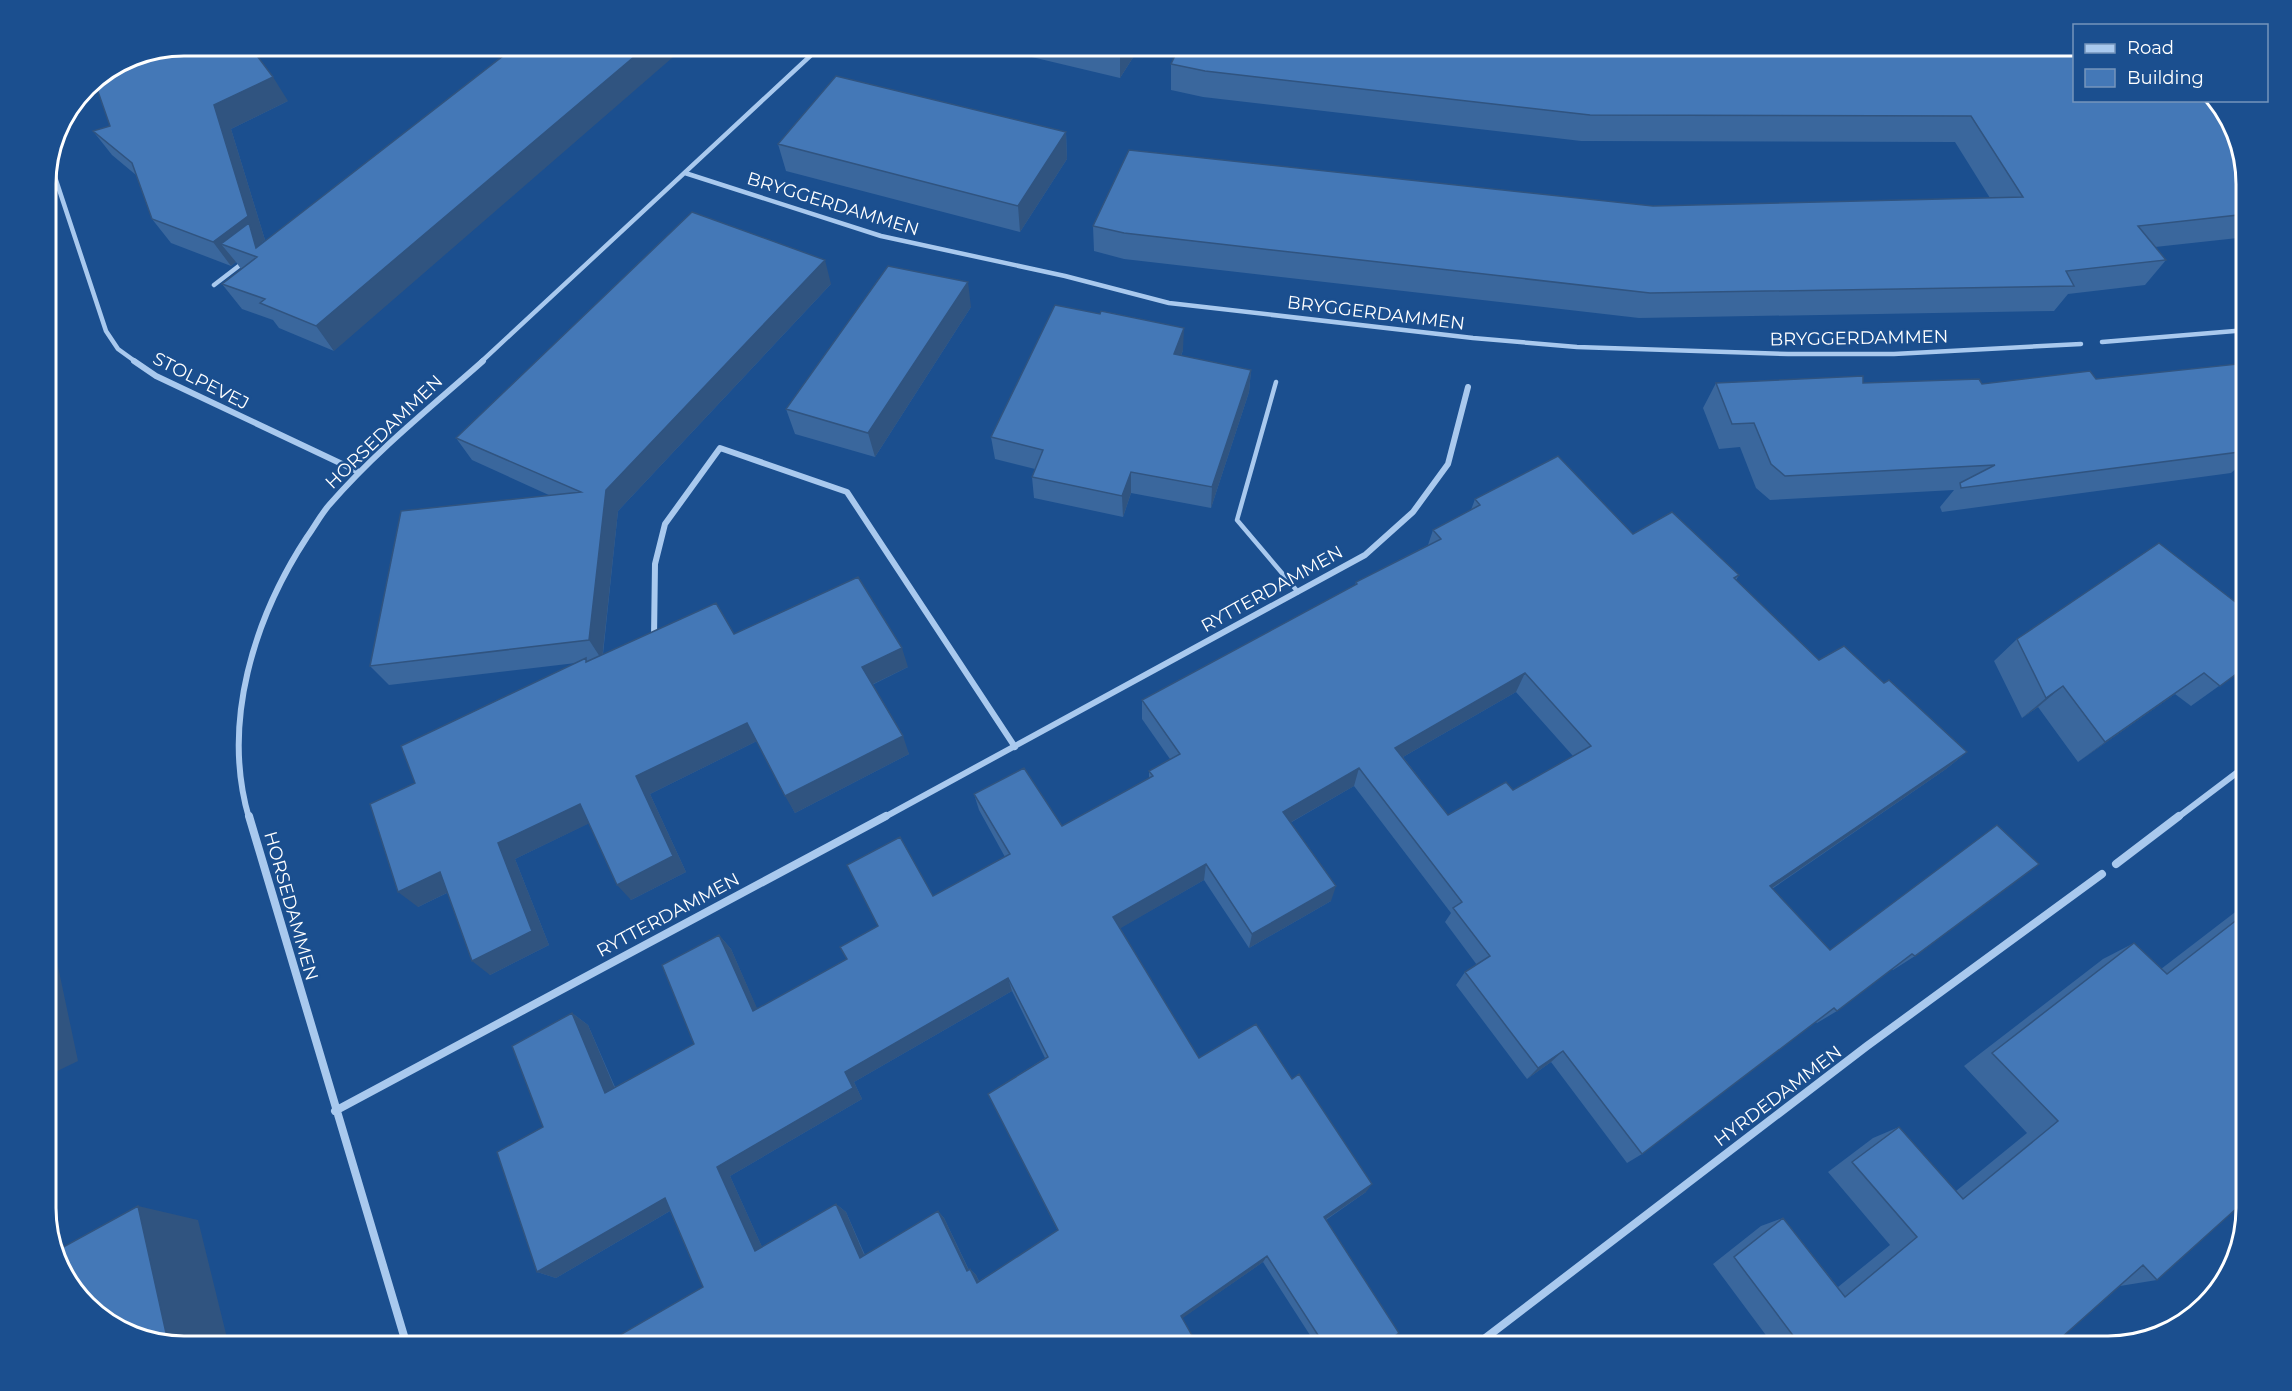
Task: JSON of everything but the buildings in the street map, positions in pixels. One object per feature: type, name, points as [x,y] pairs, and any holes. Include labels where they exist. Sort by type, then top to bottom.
[{"type":"street","name":"HORSEDAMMEN","points":[[404,1336],[335,1111],[243,796],[239,720],[255,640],[286,568],[328,506],[359,472],[686,173],[809,56]]},
{"type":"street","name":"BRYGGERDAMMEN","points":[[686,173],[881,236],[1065,276],[1169,303],[1473,338],[1577,347],[1788,354],[1871,354],[2081,344]]},
{"type":"street","name":"STOLPEVEJ","points":[[56,180],[106,332],[118,349],[156,376],[359,472]]},
{"type":"street","points":[[214,285],[252,256]]},
{"type":"street","points":[[2102,342],[2236,331]]},
{"type":"street","name":"RYTTERDAMMEN","points":[[335,1111],[1015,747],[1365,555],[1413,512],[1448,464],[1468,387]]},
{"type":"street","points":[[654,647],[655,564],[665,524],[720,448],[847,492],[1015,747]]},
{"type":"street","points":[[2116,864],[2236,773]]},
{"type":"street","name":"HYRDEDAMMEN","points":[[1488,1336],[1867,1047],[2102,874]]},
{"type":"lane","points":[[1276,382],[1237,520],[1298,592]]}]
